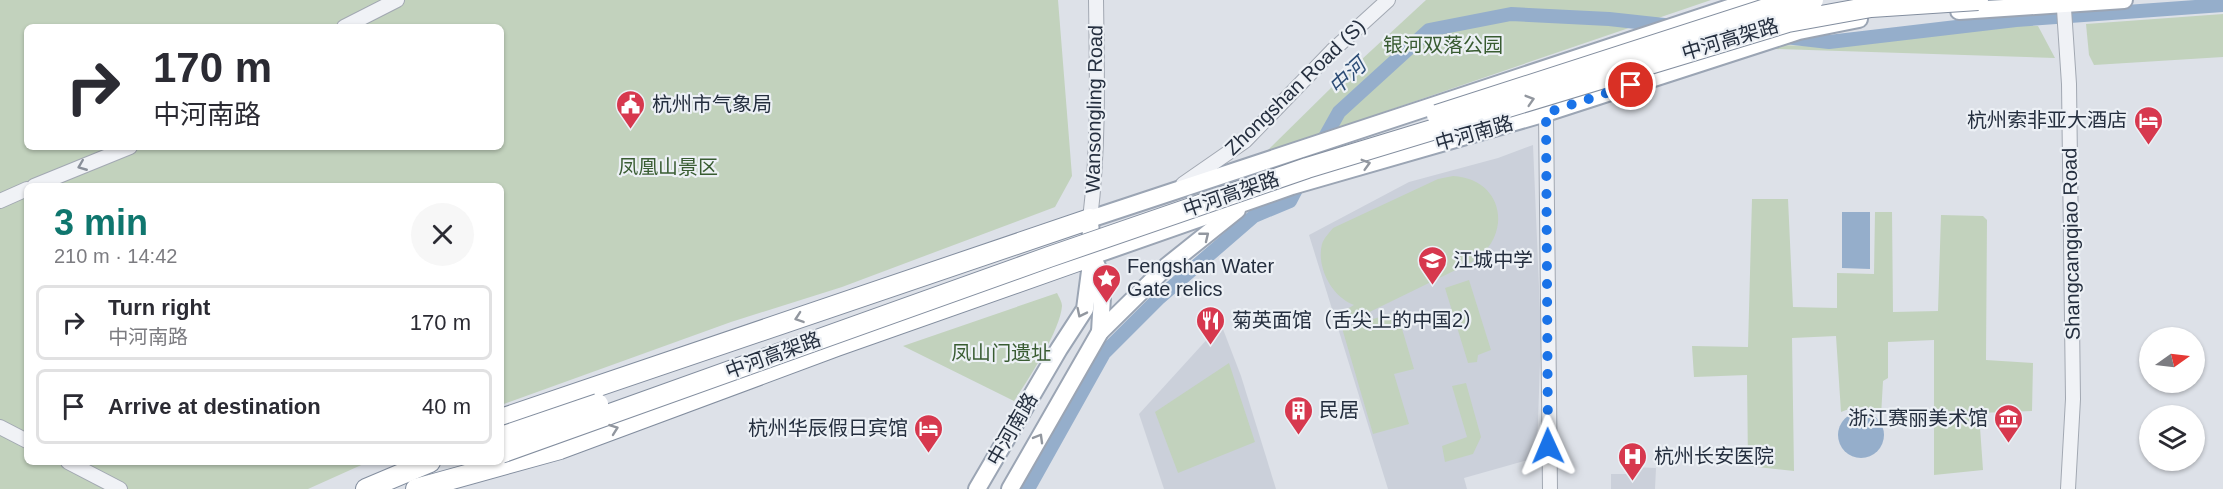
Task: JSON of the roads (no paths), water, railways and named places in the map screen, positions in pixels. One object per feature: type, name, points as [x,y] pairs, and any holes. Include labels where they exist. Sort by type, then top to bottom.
[{"type":"highway","name":"中河高架路","points":[[504,436],[1035,251],[1487,98],[1778,5],[1813,0]]},
{"type":"highway","name":"中河高架路","points":[[504,452],[1038,261],[1307,168],[1788,22],[1871,7],[1978,0]]},
{"type":"highway","points":[[504,418],[1090,219]]},
{"type":"highway","points":[[504,465],[560,449],[943,308],[1092,256]]},
{"type":"highway","points":[[360,489],[392,465]]},
{"type":"highway","points":[[366,489],[423,465]]},
{"type":"highway","points":[[406,489],[467,465]]},
{"type":"highway","points":[[416,489],[502,465]]},
{"type":"main road","name":"中河南路","points":[[1090,219],[1753,0]]},
{"type":"main road","name":"中河南路","points":[[977,489],[1084,309],[1092,256],[1292,186],[1546,118],[1797,32],[1874,16],[2124,0]]},
{"type":"main road","name":"中河南路","points":[[1010,489],[1100,332],[1167,266],[1247,201]]},
{"type":"main road","points":[[1090,219],[1092,256],[1103,279],[1100,332]]},
{"type":"street","points":[[350,24],[397,0]]},
{"type":"street","name":"Wansongling Road","points":[[1090,219],[1096,112],[1096,0]]},
{"type":"street","name":"Zhongshan Road (S)","points":[[1172,192],[1245,141],[1332,51],[1388,0]]},
{"type":"street","name":"Shangcangqiao Road","points":[[2063,5],[2069,84],[2073,399],[2068,489]]},
{"type":"street","points":[[1546,118],[1550,489]]},
{"type":"street","points":[[41,183],[123,150]]},
{"type":"street","points":[[0,201],[24,190]]},
{"type":"street","points":[[0,427],[24,439]]},
{"type":"street","points":[[74,465],[120,489]]},
{"type":"water","points":[[1842,212],[1870,212],[1870,269],[1842,268]]},
{"type":"water","points":[[1861,412],[1877,419],[1884,435],[1877,451],[1861,458],[1845,451],[1838,435],[1845,419]]},
{"type":"waterway","name":"中河","points":[[1785,37],[1829,42],[2016,20],[2223,5]]},
{"type":"waterway","name":"中河","points":[[1320,146],[1339,112],[1429,30],[1511,14],[1609,19],[1673,26]]},
{"type":"waterway","name":"中河","points":[[1028,489],[1104,353],[1158,299],[1254,216],[1290,201],[1302,178]]},
{"type":"place","name":"杭州市气象局","points":[[631,130]]},
{"type":"place","name":"杭州索非亚大酒店","points":[[2148,146]]},
{"type":"place","name":"江城中学","points":[[1432,286]]},
{"type":"place","name":"Fengshan Water Gate relics","points":[[1106,304]]},
{"type":"place","name":"菊英面馆（舌尖上的中国2）","points":[[1211,346]]},
{"type":"place","name":"民居","points":[[1298,436]]},
{"type":"place","name":"浙江赛丽美术馆","points":[[2009,444]]},
{"type":"place","name":"杭州华辰假日宾馆","points":[[929,454]]},
{"type":"place","name":"杭州长安医院","points":[[1633,482]]},
{"type":"park label","name":"银河双落公园","points":[[1443,45]]},
{"type":"park label","name":"凤凰山景区","points":[[668,167]]},
{"type":"park label","name":"凤山门遗址","points":[[1001,353]]}]
